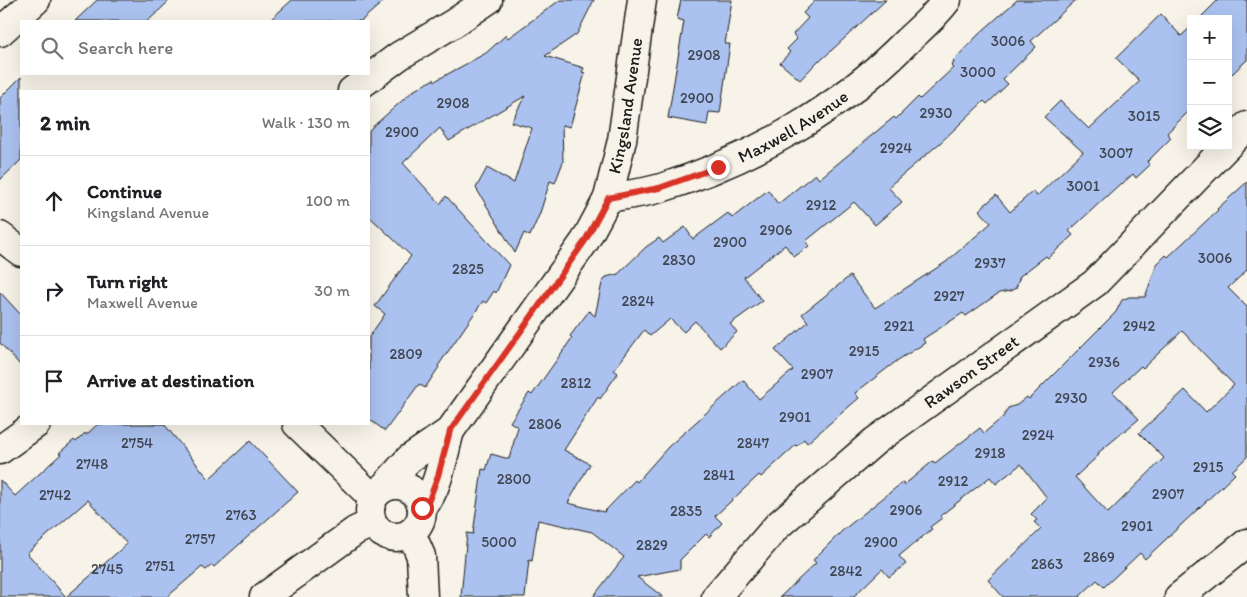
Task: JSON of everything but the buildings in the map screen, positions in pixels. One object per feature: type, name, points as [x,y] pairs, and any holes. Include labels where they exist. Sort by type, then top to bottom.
[{"type":"street","points":[[0,32],[36,0]]},
{"type":"street","points":[[353,90],[399,56],[454,24],[488,0]]},
{"type":"street","name":"Kingsland Avenue","points":[[422,508],[429,500],[432,492],[450,431],[585,241],[608,198],[622,140],[642,0]]},
{"type":"street","name":"Maxwell Avenue","points":[[608,198],[659,188],[718,167],[775,141],[838,102],[885,64],[947,0]]},
{"type":"street","name":"Rawson Street","points":[[1232,142],[1247,126]]},
{"type":"street","name":"Rawson Street","points":[[716,597],[777,526],[875,441],[1095,283],[1224,150]]},
{"type":"street","points":[[0,236],[20,251]]},
{"type":"street","points":[[0,450],[35,425]]},
{"type":"street","points":[[264,597],[355,531],[376,503],[390,486],[400,485],[413,491],[420,501],[422,508],[419,522],[411,533],[392,537],[381,532],[376,503],[298,425]]},
{"type":"street","name":"Kingsland Avenue","points":[[376,503],[409,459],[450,431]]},
{"type":"street","points":[[411,533],[421,556],[423,597]]},
{"type":"street","points":[[1179,597],[1247,543]]},
{"type":"route","points":[[422,508],[429,500],[438,476],[450,431],[585,241],[608,198],[659,188],[718,167]]}]
